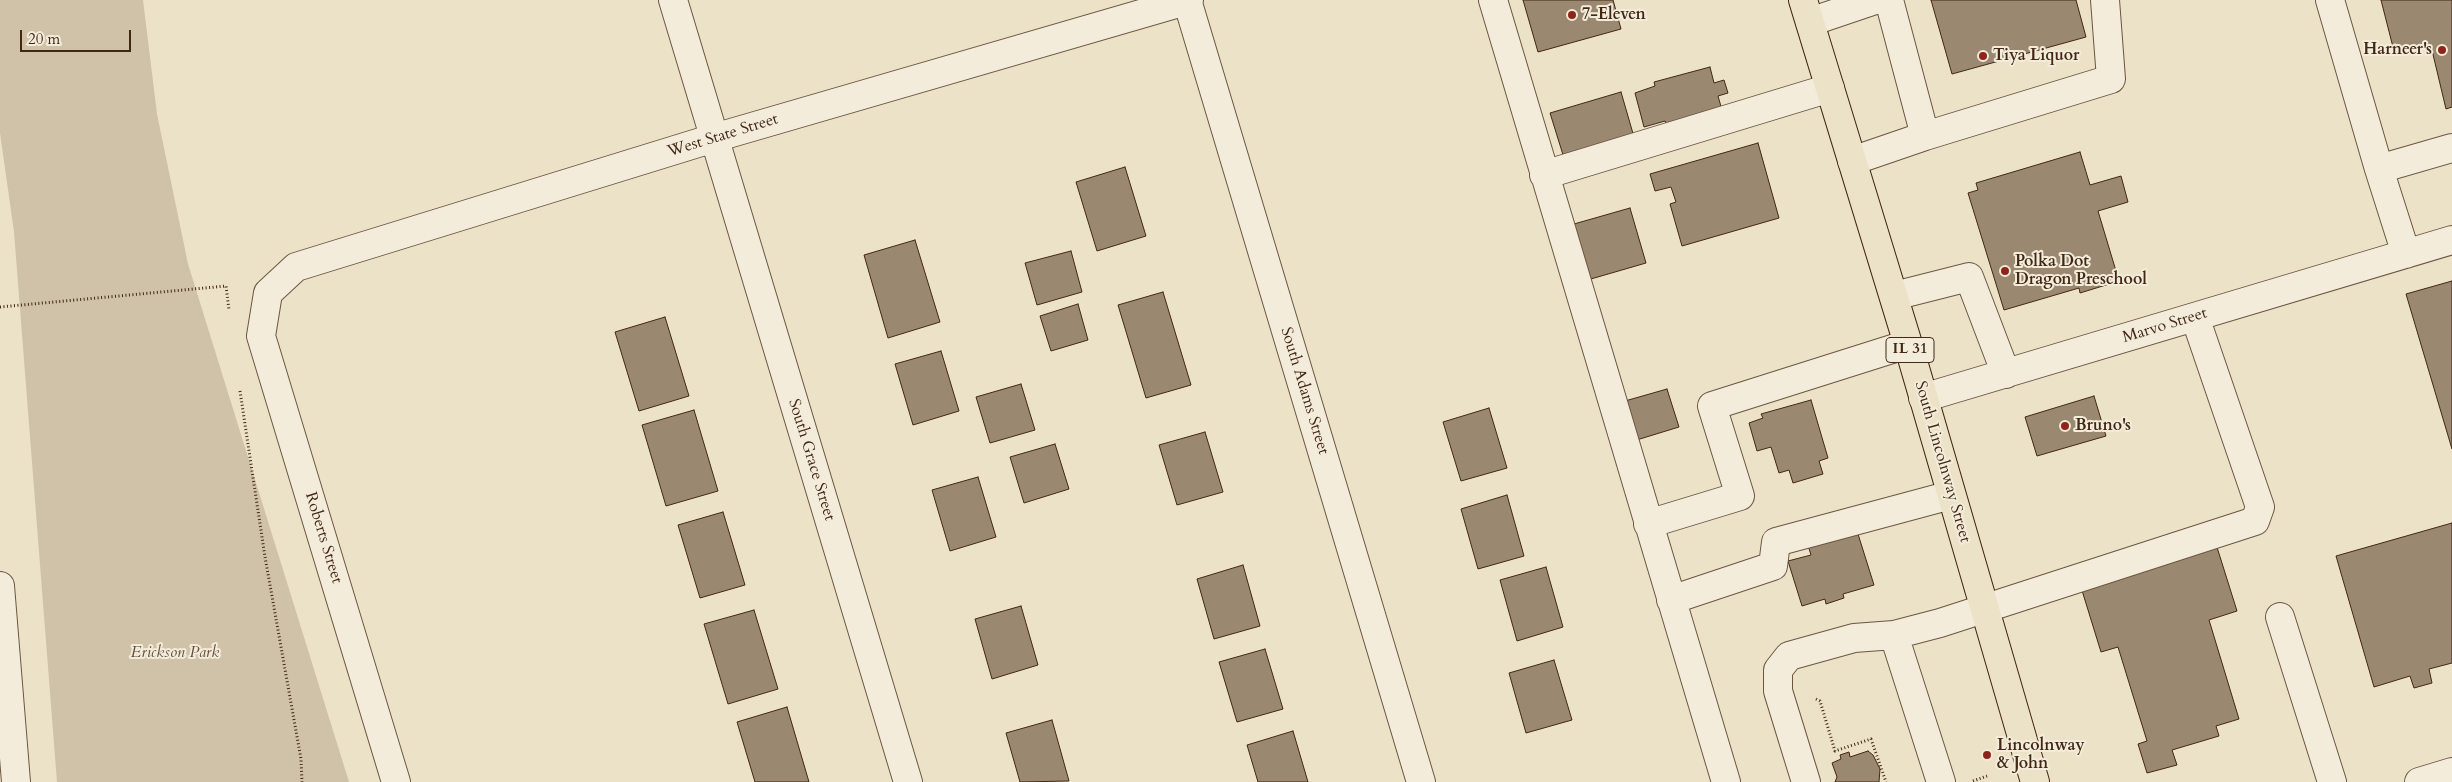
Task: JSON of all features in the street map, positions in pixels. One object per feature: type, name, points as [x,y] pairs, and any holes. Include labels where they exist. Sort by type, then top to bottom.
[{"type":"main road","name":"South Lincolnway Street","points":[[1806,11],[1894,296],[2035,782]]},
{"type":"street","name":"South Grace Street","points":[[673,0],[908,782]]},
{"type":"street","name":"West State Street","points":[[268,293],[296,267],[714,138],[1188,0]]},
{"type":"street","name":"South Adams Street","points":[[1188,0],[1421,782]]},
{"type":"street","points":[[1493,0],[1726,782]]},
{"type":"street","points":[[1806,11],[1875,0]]},
{"type":"street","points":[[1889,0],[1924,136]]},
{"type":"street","points":[[1852,161],[1924,136],[2111,80],[2105,0]]},
{"type":"street","points":[[2330,0],[2379,169],[2406,254]]},
{"type":"street","points":[[1544,175],[1830,88]]},
{"type":"street","points":[[2379,169],[2452,148]]},
{"type":"street","name":"Marvo Street","points":[[1923,398],[2452,240]]},
{"type":"street","points":[[1894,296],[1969,277],[2006,374]]},
{"type":"street","name":"Roberts Street","points":[[268,293],[261,336],[396,782]]},
{"type":"street","points":[[1806,782],[1778,691],[1778,670],[1789,656],[1854,638],[1894,635],[1985,608],[2255,521],[2260,507],[2195,317]]},
{"type":"street","points":[[1648,524],[1740,496],[1712,406],[1908,344]]},
{"type":"street","points":[[1671,600],[1773,566],[1776,542],[1951,495]]},
{"type":"street","points":[[0,586],[16,782]]},
{"type":"street","points":[[2280,617],[2332,782]]},
{"type":"street","points":[[1894,635],[1941,782]]},
{"type":"street","points":[[2419,782],[2452,772]]},
{"type":"path","points":[[0,307],[226,286],[230,317]]},
{"type":"path","points":[[239,382],[265,557],[301,759],[302,782]]},
{"type":"path","points":[[1814,698],[1820,701],[1835,751],[1871,739],[1886,782]]},
{"type":"path","points":[[1970,782],[1986,776]]},
{"type":"green space","name":"Erickson Park","points":[[0,0],[143,0],[157,114],[188,264],[349,782],[57,782],[14,232],[0,133]]},
{"type":"building","name":"7-Eleven","points":[[1523,0],[1613,0],[1621,29],[1538,52]]},
{"type":"building","name":"Tiya Liquor","points":[[1931,0],[2076,0],[2086,37],[1952,74]]},
{"type":"building","name":"Harneer's","points":[[2381,0],[2452,0],[2452,107],[2446,109],[2431,46],[2395,55]]},
{"type":"building","points":[[1710,67],[1714,83],[1724,80],[1728,93],[1718,96],[1722,110],[1667,125],[1665,121],[1644,127],[1635,93],[1655,86],[1654,82]]},
{"type":"building","points":[[1621,92],[1634,137],[1564,158],[1550,113]]},
{"type":"building","points":[[1758,143],[1779,218],[1682,246],[1670,204],[1676,202],[1671,187],[1655,191],[1650,174]]},
{"type":"building","points":[[2080,152],[2090,185],[2121,176],[2128,202],[2098,211],[2119,281],[2080,293],[2079,288],[2004,310],[1968,193],[1978,190],[1976,183]]},
{"type":"building","points":[[1125,167],[1146,236],[1097,251],[1076,182]]},
{"type":"building","points":[[1630,208],[1646,263],[1584,281],[1567,226]]},
{"type":"building","points":[[915,240],[940,322],[888,338],[864,255]]},
{"type":"building","points":[[1071,251],[1082,292],[1037,305],[1025,263]]},
{"type":"building","points":[[2452,281],[2452,449],[2406,294]]},
{"type":"building","points":[[1163,292],[1191,385],[1146,398],[1118,305]]},
{"type":"building","points":[[1078,304],[1088,340],[1051,351],[1040,316]]},
{"type":"building","points":[[665,317],[689,396],[639,411],[615,332]]},
{"type":"building","points":[[941,351],[959,411],[913,425],[895,364]]},
{"type":"building","points":[[1021,384],[1035,430],[990,443],[976,397]]},
{"type":"building","points":[[1667,389],[1679,427],[1630,442],[1618,403]]},
{"type":"building","name":"Bruno's","points":[[2094,396],[2106,436],[2037,456],[2025,417]]},
{"type":"building","points":[[1811,400],[1828,458],[1819,461],[1823,474],[1793,483],[1789,470],[1779,473],[1771,447],[1757,451],[1749,423],[1763,418],[1761,414]]},
{"type":"building","points":[[1489,408],[1507,468],[1461,481],[1443,422]]},
{"type":"building","points":[[694,410],[718,491],[666,506],[642,425]]},
{"type":"building","points":[[1205,432],[1223,492],[1177,505],[1159,445]]},
{"type":"building","points":[[1055,444],[1069,489],[1024,503],[1010,457]]},
{"type":"building","points":[[978,477],[996,537],[950,551],[932,490]]},
{"type":"building","points":[[1507,495],[1524,556],[1478,569],[1461,509]]},
{"type":"building","points":[[723,512],[745,585],[700,598],[678,525]]},
{"type":"building","points":[[2452,523],[2452,663],[2429,669],[2432,683],[2414,688],[2410,676],[2374,687],[2336,556]]},
{"type":"building","points":[[1858,534],[1874,585],[1843,594],[1844,598],[1826,604],[1825,599],[1802,606],[1788,561],[1811,555],[1806,539]]},
{"type":"building","points":[[2216,544],[2237,611],[2209,620],[2239,719],[2216,726],[2219,736],[2172,750],[2177,765],[2147,773],[2138,744],[2147,741],[2118,647],[2101,652],[2080,584]]},
{"type":"building","points":[[1243,565],[1260,626],[1214,639],[1197,579]]},
{"type":"building","points":[[1546,567],[1563,627],[1517,641],[1500,580]]},
{"type":"building","points":[[1021,606],[1038,665],[992,679],[975,619]]},
{"type":"building","points":[[754,610],[778,689],[728,704],[704,624]]},
{"type":"building","points":[[1265,649],[1283,709],[1237,722],[1219,662]]},
{"type":"building","points":[[1554,660],[1572,720],[1526,733],[1509,673]]},
{"type":"building","points":[[787,707],[809,782],[755,782],[737,722]]},
{"type":"building","points":[[1052,720],[1069,781],[1020,782],[1006,733]]},
{"type":"building","points":[[1293,731],[1308,782],[1258,782],[1247,745]]},
{"type":"building","points":[[1868,751],[1873,755],[1880,769],[1879,782],[1835,782],[1837,777],[1832,763],[1841,759],[1840,755],[1849,752],[1850,757]]},
{"type":"place","name":"7-Eleven","points":[[1572,15]]},
{"type":"place","name":"Harneer's","points":[[2442,50]]},
{"type":"place","name":"Tiya Liquor","points":[[1983,56]]},
{"type":"place","name":"Polka Dot Dragon Preschool","points":[[2005,271]]},
{"type":"place","name":"Bruno's","points":[[2065,426]]},
{"type":"place","name":"Lincolnway & John","points":[[1987,755]]}]
